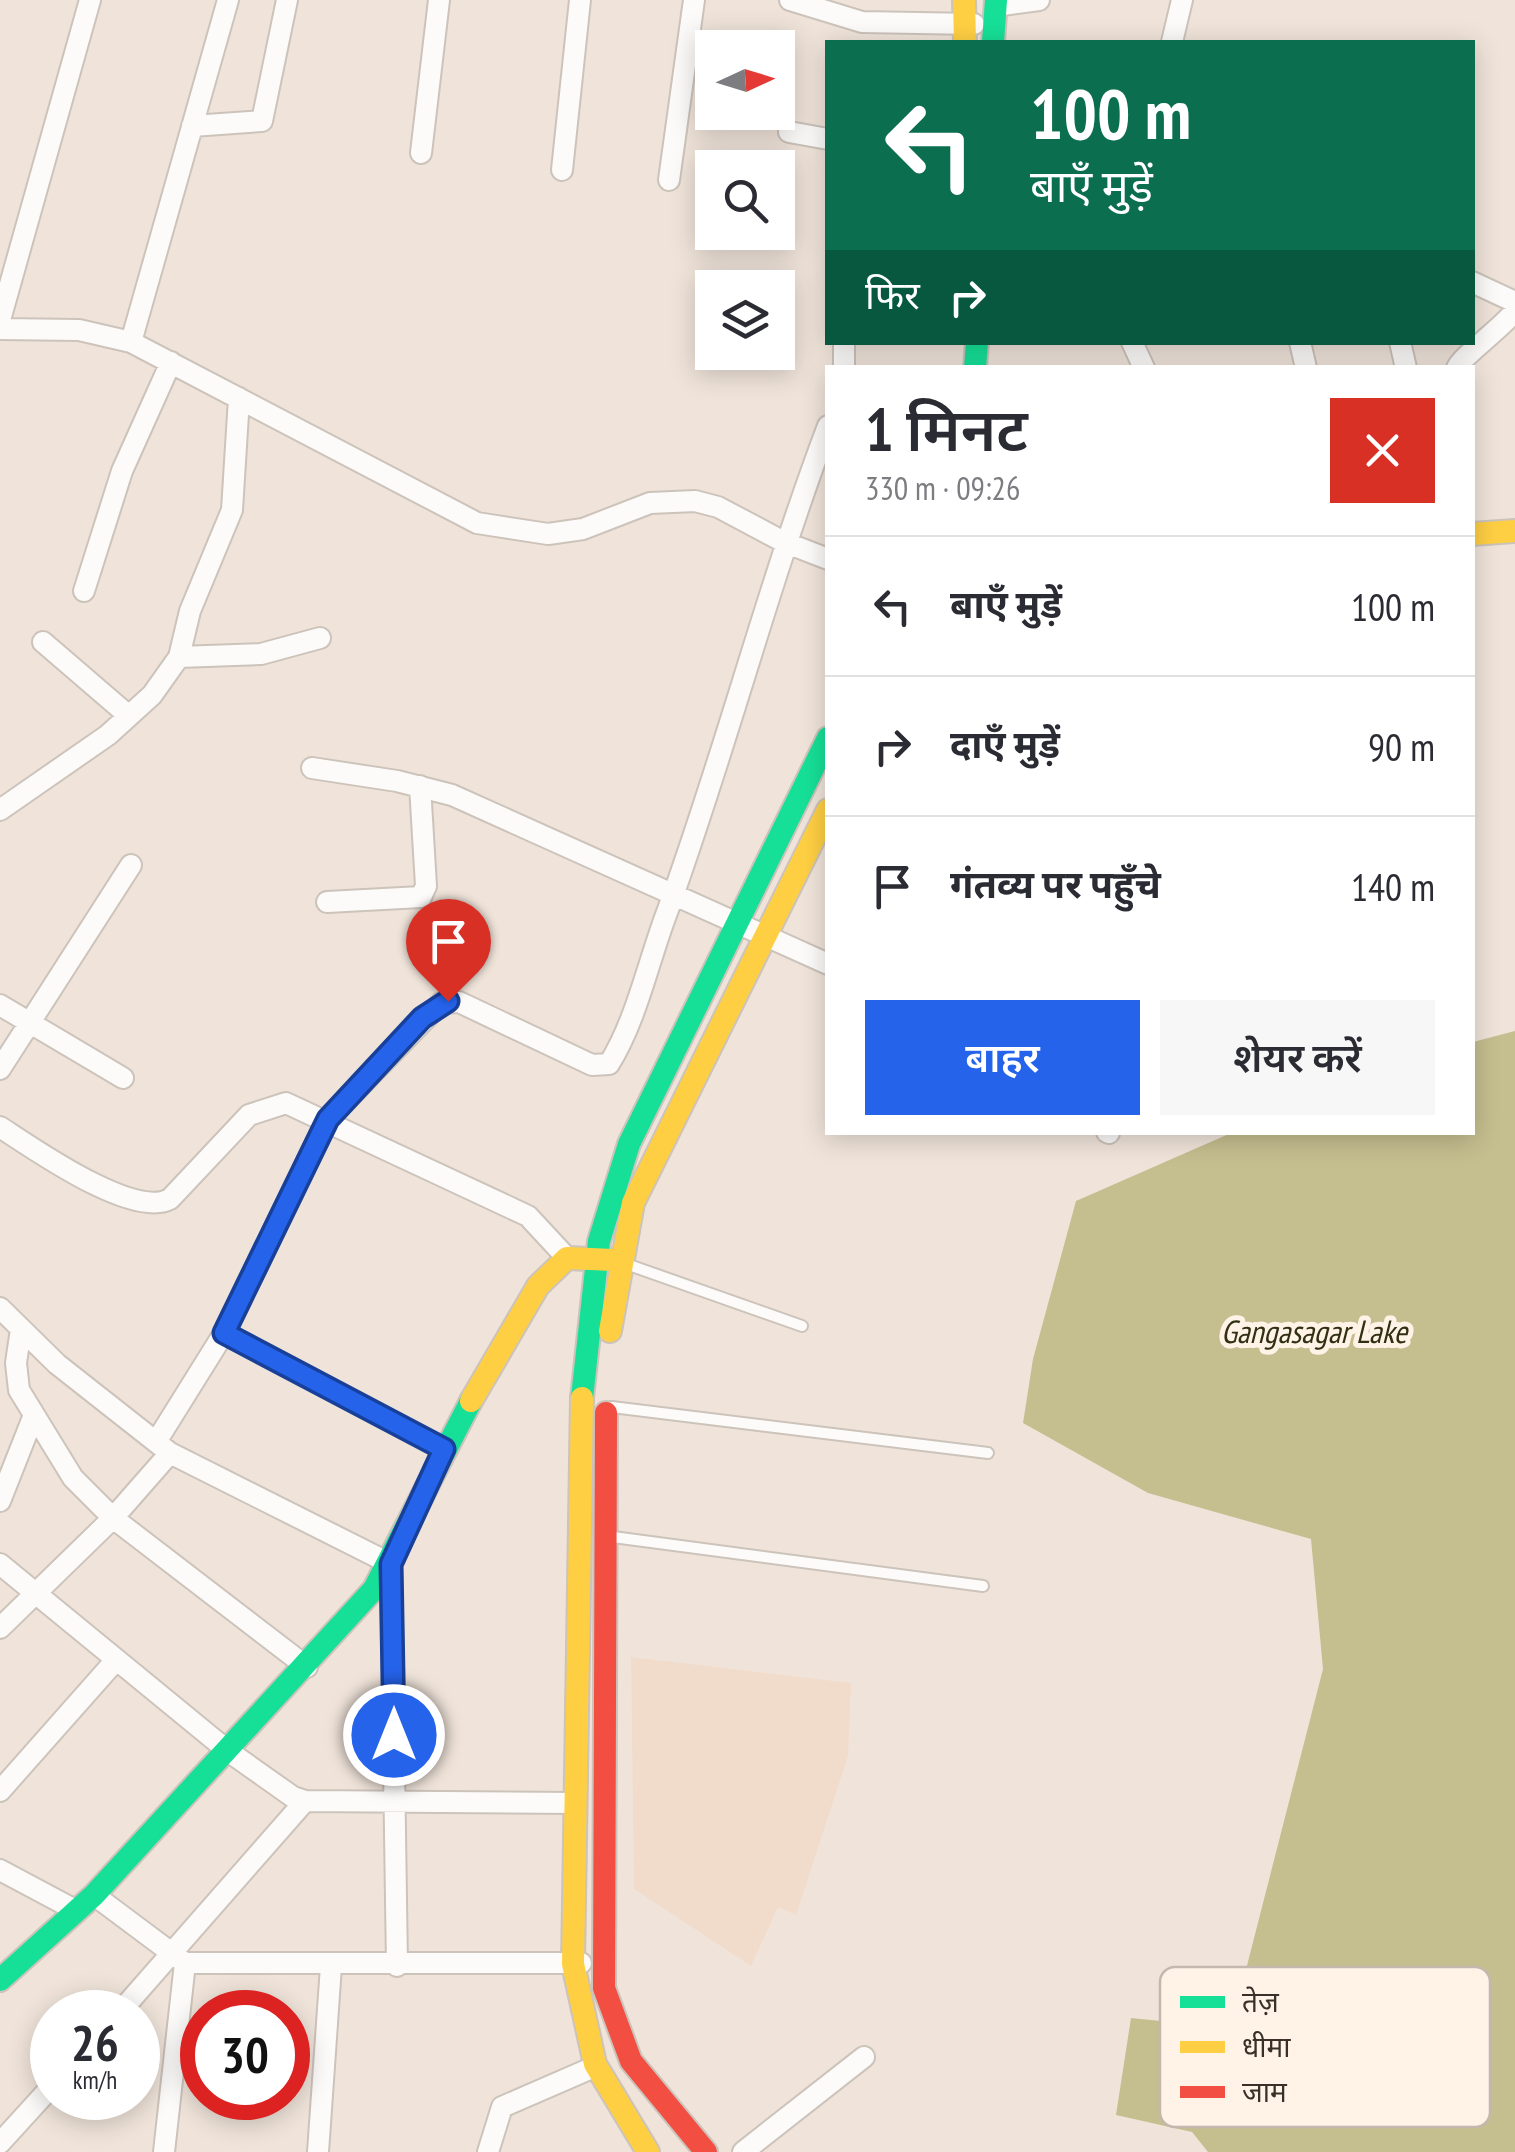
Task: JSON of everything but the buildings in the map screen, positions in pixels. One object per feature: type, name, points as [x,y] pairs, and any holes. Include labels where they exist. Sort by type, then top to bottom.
[{"type":"main road","points":[[964,0],[964,34]]},
{"type":"main road","points":[[1475,534],[1515,531]]},
{"type":"main road","points":[[648,2152],[610,2102],[594,2068],[579,2012],[574,1964],[585,1379],[619,1167],[825,744]]},
{"type":"main road","points":[[706,2152],[646,2087],[622,2049],[612,2022],[603,1962],[607,1259],[825,816]]},
{"type":"main road","points":[[0,1980],[85,1903],[307,1667],[391,1564],[444,1449],[538,1286],[568,1258],[607,1259]]},
{"type":"street","points":[[0,320],[90,0]]},
{"type":"street","points":[[131,342],[228,0]]},
{"type":"street","points":[[192,126],[262,121],[287,0]]},
{"type":"street","points":[[420,153],[439,0]]},
{"type":"street","points":[[562,170],[580,0]]},
{"type":"street","points":[[669,180],[694,0]]},
{"type":"street","points":[[790,0],[862,22],[964,34],[1039,0]]},
{"type":"street","points":[[1172,40],[1182,0]]},
{"type":"street","points":[[789,132],[825,138]]},
{"type":"street","points":[[1475,283],[1515,302]]},
{"type":"street","points":[[1458,365],[1499,332],[1515,311]]},
{"type":"street","points":[[0,329],[79,330],[131,342],[478,522],[548,534],[583,529],[650,503],[672,499],[718,507],[784,542],[825,558]]},
{"type":"street","points":[[84,591],[122,471],[171,362]]},
{"type":"street","points":[[0,810],[129,716],[152,695],[178,657],[190,611],[232,510],[239,398]]},
{"type":"street","points":[[0,1628],[113,1518],[163,1447],[224,1333],[328,1119],[422,1018],[448,1001],[592,1065],[608,1064],[672,897],[742,692],[784,542],[825,434]]},
{"type":"street","points":[[178,657],[261,654],[320,638]]},
{"type":"street","points":[[42,642],[129,716]]},
{"type":"street","points":[[312,768],[420,786],[532,830],[672,897],[825,963]]},
{"type":"street","points":[[327,902],[421,897],[426,886],[420,786]]},
{"type":"street","points":[[0,1070],[130,864]]},
{"type":"street","points":[[0,1005],[123,1078]]},
{"type":"street","points":[[0,1126],[48,1158],[146,1205],[170,1199],[260,1108],[286,1103],[328,1119],[528,1216],[568,1258]]},
{"type":"street","points":[[0,1308],[58,1364],[163,1447],[391,1564],[397,1966]]},
{"type":"street","points":[[21,1329],[16,1377],[72,1478],[113,1518],[307,1667]]},
{"type":"street","points":[[224,1333],[444,1449]]},
{"type":"street","points":[[0,1501],[34,1415]]},
{"type":"street","points":[[0,1564],[228,1751],[279,1789],[305,1801],[576,1803]]},
{"type":"street","points":[[0,1791],[116,1660]]},
{"type":"street","points":[[145,1990],[178,1960],[305,1801]]},
{"type":"street","points":[[0,1870],[85,1903],[178,1960],[332,1966],[603,1962]]},
{"type":"street","points":[[164,2152],[178,1960]]},
{"type":"street","points":[[318,2152],[332,1966]]},
{"type":"street","points":[[743,2152],[864,2057]]},
{"type":"street","points":[[488,2152],[502,2107],[594,2068]]},
{"type":"street","points":[[0,2143],[30,2110]]},
{"type":"lane","points":[[607,1259],[802,1326]]},
{"type":"lane","points":[[606,1406],[988,1453]]},
{"type":"lane","points":[[608,1536],[984,1586]]},
{"type":"shaded area","points":[[631,1657],[851,1683],[848,1756],[796,1915],[778,1907],[751,1966],[634,1889]]},
{"type":"water","name":"Gangasagar Lake","points":[[1515,1031],[1515,2152],[1208,2152],[1192,2132],[1170,2127],[1490,2127],[1490,1967],[1247,1967],[1323,1669],[1311,1539],[1148,1493],[1023,1423],[1033,1359],[1076,1201],[1226,1135],[1475,1135],[1475,1041]]},
{"type":"water","name":"Gangasagar Lake","points":[[1131,2018],[1160,2021],[1160,2125],[1116,2115]]},
{"type":"traffic: fast","points":[[993,40],[996,0]]},
{"type":"traffic: fast","points":[[975,365],[977,345]]},
{"type":"traffic: fast","points":[[582,1398],[599,1241],[629,1144],[825,744]]},
{"type":"traffic: fast","points":[[0,1980],[94,1895],[374,1589],[471,1401]]},
{"type":"traffic: slow","points":[[964,0],[965,40]]},
{"type":"traffic: slow","points":[[1475,534],[1515,531]]},
{"type":"traffic: slow","points":[[610,1331],[633,1203],[825,816]]},
{"type":"traffic: slow","points":[[471,1401],[538,1286],[567,1258],[613,1260]]},
{"type":"traffic: slow","points":[[582,1398],[573,1964],[595,2064],[648,2152]]},
{"type":"traffic: jam","points":[[606,1413],[604,1988],[631,2061],[706,2152]]},
{"type":"route","points":[[394,1735],[391,1564],[444,1449],[224,1333],[328,1119],[422,1018],[448,1001]]}]
